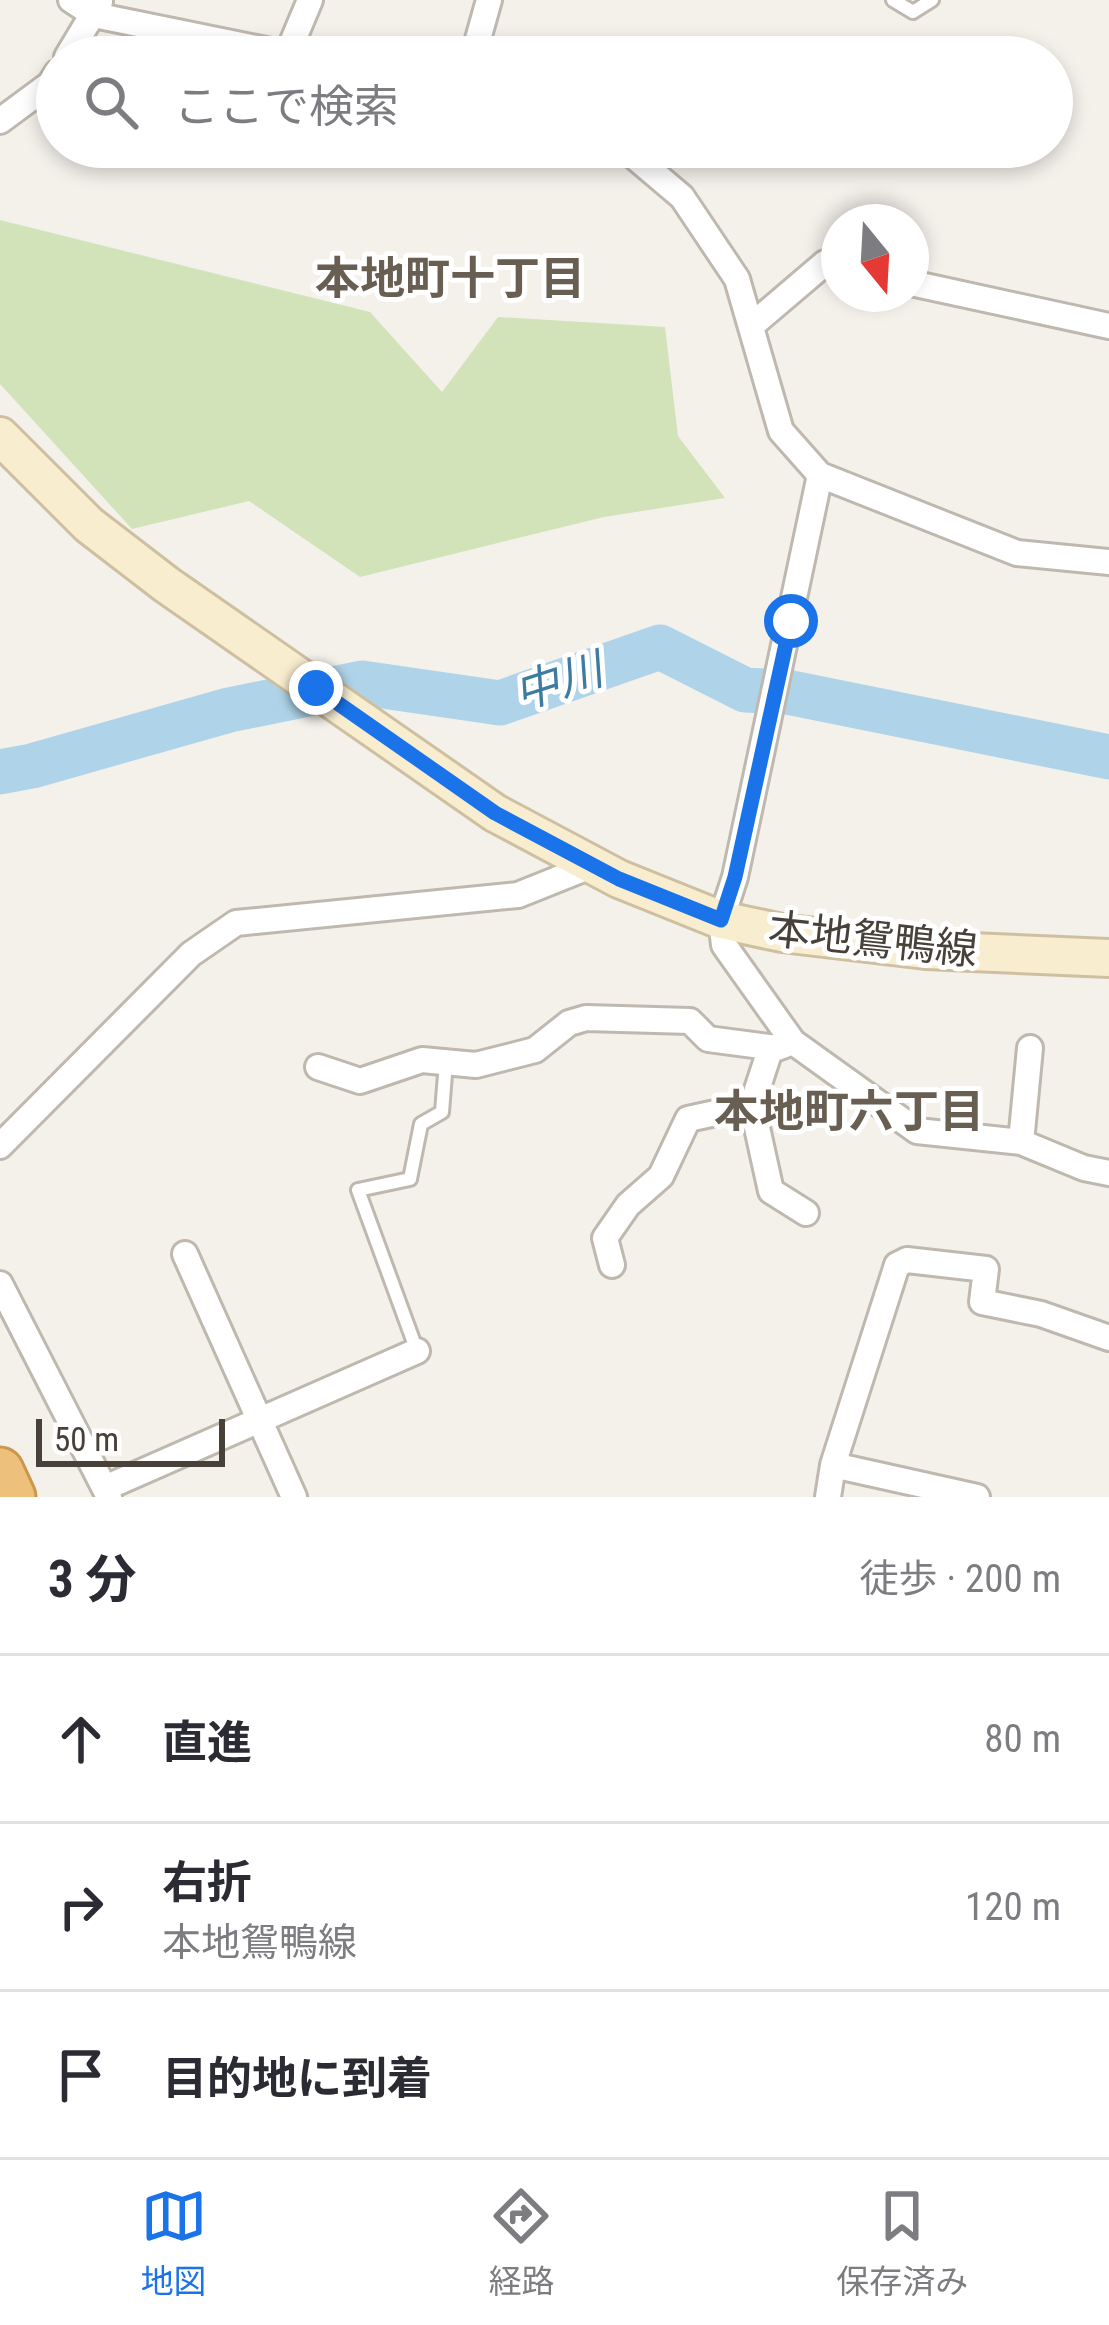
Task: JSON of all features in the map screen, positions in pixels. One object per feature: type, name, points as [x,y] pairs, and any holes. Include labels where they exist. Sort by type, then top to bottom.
[{"type":"highway","points":[[0,1471],[13,1497]]},
{"type":"main road","name":"本地鴛鴨線","points":[[0,436],[89,525],[166,585],[495,813],[593,865],[721,920],[782,933],[926,950],[1109,958]]},
{"type":"street","points":[[71,0],[214,36]]},
{"type":"street","points":[[300,36],[310,0]]},
{"type":"street","points":[[479,36],[489,0]]},
{"type":"street","points":[[80,36],[98,7]]},
{"type":"street","points":[[0,121],[36,94]]},
{"type":"street","points":[[648,168],[682,196],[737,279],[781,431],[820,475],[1017,553],[1109,562]]},
{"type":"street","points":[[751,326],[821,266]]},
{"type":"street","points":[[929,287],[1109,326]]},
{"type":"street","points":[[820,475],[735,877],[721,920],[724,945],[782,1045],[917,1131],[1021,1142],[1109,1173]]},
{"type":"street","points":[[0,1146],[191,954],[236,923],[518,895],[593,865]]},
{"type":"street","points":[[318,1067],[361,1081],[422,1060],[476,1065],[535,1050],[568,1023],[586,1018],[690,1021],[708,1039],[782,1045]]},
{"type":"street","points":[[782,1045],[752,1105],[770,1191],[806,1213]]},
{"type":"street","points":[[1021,1142],[1030,1048]]},
{"type":"street","points":[[612,1265],[605,1238],[628,1205],[661,1176],[688,1119],[752,1105]]},
{"type":"street","points":[[185,1254],[293,1497]]},
{"type":"street","points":[[828,1497],[832,1465],[897,1265],[907,1260],[986,1269],[982,1302],[1041,1314],[1109,1338]]},
{"type":"street","points":[[0,1284],[107,1492],[417,1351]]},
{"type":"street","points":[[832,1465],[977,1497]]},
{"type":"lane","points":[[893,0],[913,12],[932,0]]},
{"type":"lane","points":[[417,1351],[358,1190],[410,1179],[421,1124],[442,1112],[446,1062]]},
{"type":"green space","points":[[0,220],[370,312],[442,392],[498,317],[665,327],[678,436],[725,498],[604,517],[360,577],[249,501],[132,529],[0,384]]},
{"type":"waterway","name":"中川","points":[[0,772],[229,710],[362,683],[500,703],[660,647],[745,690],[787,692],[1109,757]]},
{"type":"district","name":"本地町十丁目","points":[[450,278]]},
{"type":"district","name":"本地町六丁目","points":[[849,1111]]},
{"type":"route","points":[[316,688],[495,813],[619,879],[721,920],[735,877],[791,621]]}]
